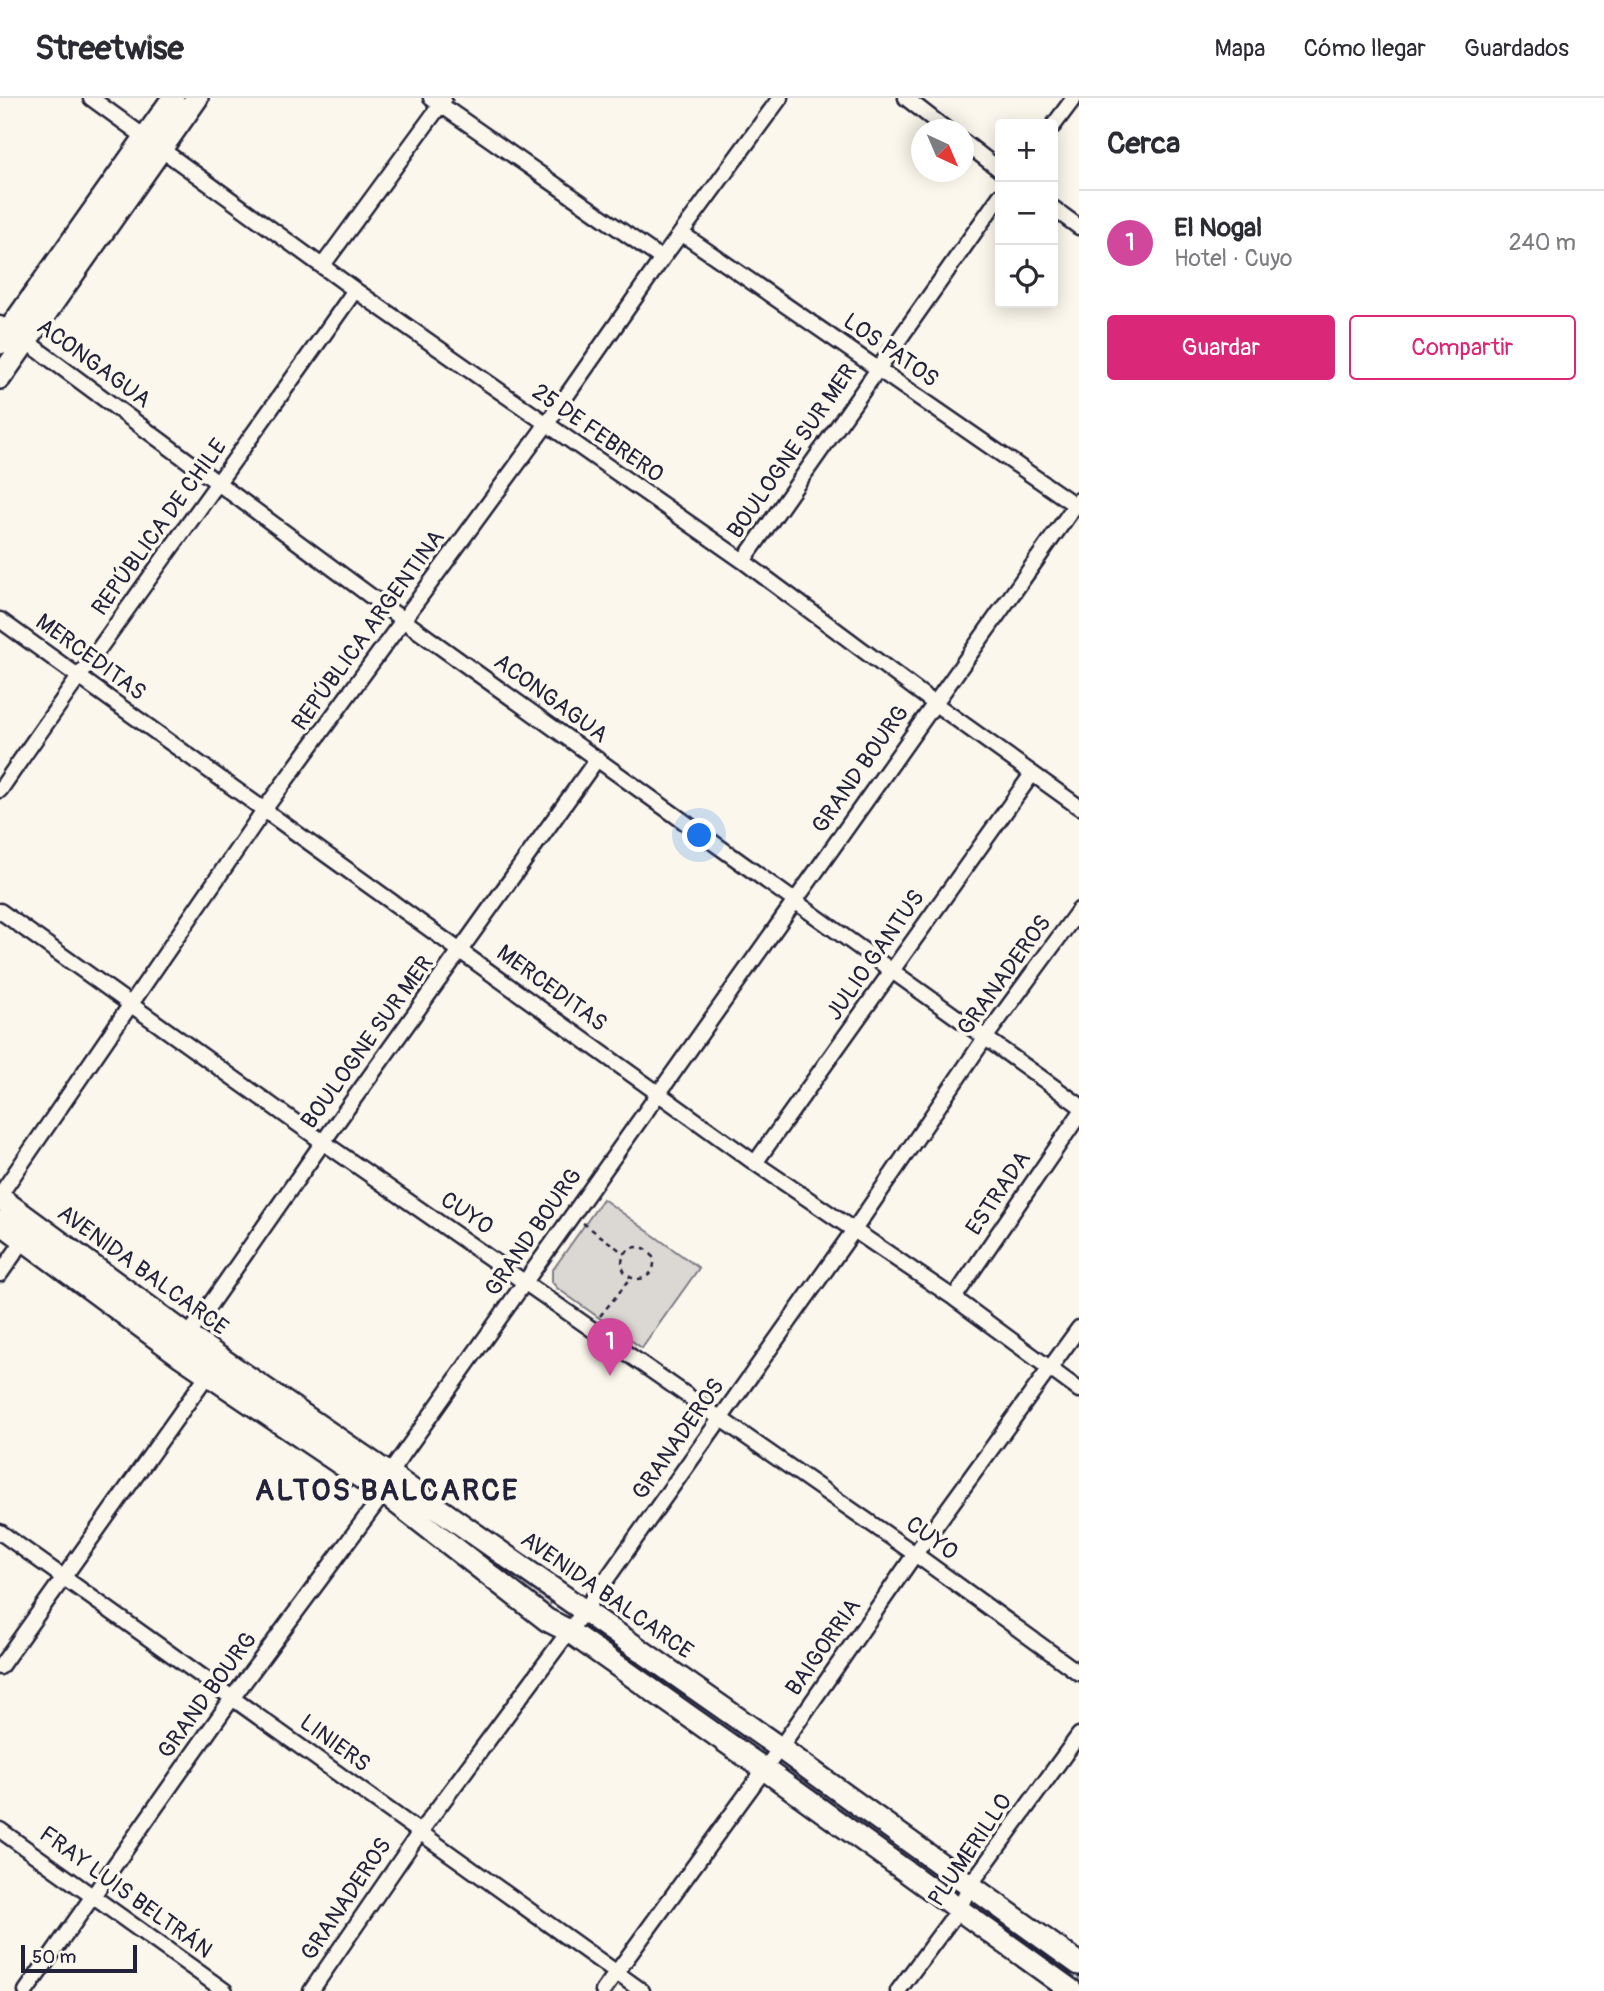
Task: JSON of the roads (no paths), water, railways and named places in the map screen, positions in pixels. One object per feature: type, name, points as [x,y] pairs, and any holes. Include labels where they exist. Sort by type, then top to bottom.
[{"type":"main road","points":[[153,143],[173,98]]},
{"type":"main road","points":[[0,378],[9,335],[153,143],[197,98]]},
{"type":"main road","name":"AVENIDA BALCARCE","points":[[0,1196],[29,1232],[184,1346],[387,1484],[547,1620],[567,1630],[764,1769],[1072,1991]]},
{"type":"main road","name":"AVENIDA BALCARCE","points":[[0,1222],[29,1232]]},
{"type":"main road","name":"AVENIDA BALCARCE","points":[[184,1346],[208,1374],[387,1484],[584,1611],[971,1884],[1079,1964]]},
{"type":"street","name":"25 DE FEBRERO","points":[[91,98],[355,290],[743,561],[934,704],[1079,807]]},
{"type":"street","name":"REPÚBLICA ARGENTINA","points":[[0,1196],[264,810],[546,425],[662,258],[780,98]]},
{"type":"street","points":[[906,98],[933,119]]},
{"type":"street","points":[[1058,119],[1074,98]]},
{"type":"street","points":[[323,265],[439,100],[662,258]]},
{"type":"street","points":[[974,150],[995,166]]},
{"type":"street","name":"BOULOGNE SUR MER","points":[[743,561],[995,203]]},
{"type":"street","points":[[1058,212],[1079,227]]},
{"type":"street","name":"LOS PATOS","points":[[681,233],[1077,503]]},
{"type":"street","name":"REPÚBLICA DE CHILE","points":[[0,790],[79,675],[219,484],[355,290]]},
{"type":"street","name":"ACONGAGUA","points":[[9,335],[1079,1105]]},
{"type":"street","name":"GRAND BOURG","points":[[26,1991],[387,1484],[658,1094],[1077,503]]},
{"type":"street","name":"MERCEDITAS","points":[[0,620],[658,1094],[954,1298],[1079,1390]]},
{"type":"street","name":"BOULOGNE SUR MER","points":[[184,1346],[323,1142],[597,759]]},
{"type":"street","name":"JULIO GANTUS","points":[[755,1163],[1032,774]]},
{"type":"street","name":"CUYO","points":[[0,911],[323,1142],[915,1553],[1079,1673]]},
{"type":"street","name":"GRANADEROS","points":[[311,1991],[420,1832],[567,1630],[584,1611],[854,1230],[985,1038],[1079,911]]},
{"type":"street","name":"ESTRADA","points":[[954,1298],[1079,1115]]},
{"type":"street","points":[[0,1274],[29,1232]]},
{"type":"street","name":"BAIGORRIA","points":[[603,1991],[1079,1328]]},
{"type":"street","points":[[0,1667],[208,1374]]},
{"type":"street","name":"LINIERS","points":[[0,1532],[642,1991]]},
{"type":"street","name":"PLUMERILLO","points":[[898,1991],[959,1909],[971,1884],[1079,1735]]},
{"type":"street","name":"FRAY LUIS BELTRÁN","points":[[0,1830],[225,1991]]},
{"type":"place","name":"El Nogal","points":[[610,1376]]},
{"type":"district","name":"ALTOS BALCARCE","points":[[387,1490]]}]
